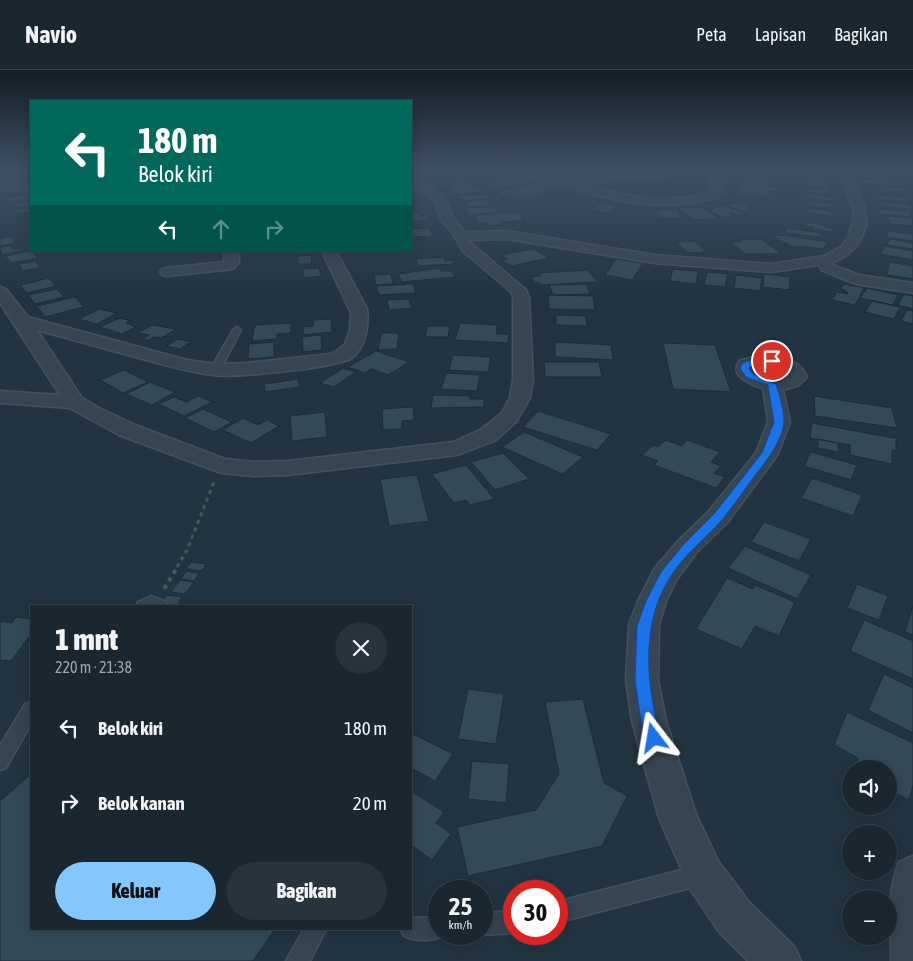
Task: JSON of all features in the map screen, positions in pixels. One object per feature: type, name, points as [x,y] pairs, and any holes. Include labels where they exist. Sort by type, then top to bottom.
[{"type":"street","points":[[0,397],[75,402],[128,430],[221,466],[254,469],[288,468],[457,448],[488,435],[509,418],[520,398],[523,380],[521,296],[513,285],[467,247],[448,221],[444,212]]},
{"type":"street","points":[[771,268],[825,260],[838,256],[850,248],[860,219],[859,212]]},
{"type":"street","points":[[460,236],[506,235],[655,259],[771,268],[856,278],[913,288]]},
{"type":"street","points":[[167,272],[228,266],[232,262],[232,252]]},
{"type":"street","points":[[22,321],[145,355],[215,370],[247,369],[332,359],[352,348],[360,317],[359,309],[330,252]]},
{"type":"street","points":[[825,260],[826,267],[830,270],[856,278]]},
{"type":"street","points":[[0,292],[22,321],[75,402]]},
{"type":"street","points":[[772,384],[779,422],[767,454],[718,517],[688,546],[665,575],[652,601],[644,626],[642,680],[649,721],[678,818],[704,875],[734,916],[778,961]]},
{"type":"street","points":[[913,876],[911,888],[913,961]]},
{"type":"lane","points":[[215,370],[237,330]]},
{"type":"lane","points":[[0,762],[30,711]]},
{"type":"lane","points":[[568,910],[704,875]]},
{"type":"lane","points":[[413,925],[428,927]]},
{"type":"lane","points":[[297,961],[314,930]]},
{"type":"path","points":[[152,605],[167,586],[187,550],[221,466]]},
{"type":"building","points":[[16,212],[30,212],[30,212],[18,214]]},
{"type":"building","points":[[467,212],[499,213],[469,216]]},
{"type":"building","points":[[518,212],[524,221],[500,222],[501,225],[488,226],[487,223],[478,223],[474,214]]},
{"type":"building","points":[[655,212],[678,212],[681,218],[658,218]]},
{"type":"building","points":[[682,212],[708,212],[719,218],[694,220]]},
{"type":"building","points":[[711,212],[738,212],[746,215],[740,216],[733,213],[729,214],[734,216],[725,218]]},
{"type":"building","points":[[832,212],[833,216],[806,213]]},
{"type":"building","points":[[880,212],[910,212],[912,217],[881,214]]},
{"type":"building","points":[[412,213],[419,213],[421,216],[426,216],[429,220],[412,221]]},
{"type":"building","points":[[887,216],[912,218],[913,226],[890,224]]},
{"type":"building","points":[[807,222],[824,225],[824,227],[833,229],[832,232],[805,226]]},
{"type":"building","points":[[429,228],[433,236],[412,237],[412,229]]},
{"type":"building","points":[[787,228],[822,233],[821,237],[784,233]]},
{"type":"building","points":[[889,231],[913,234],[913,241],[886,237]]},
{"type":"building","points":[[772,235],[828,242],[823,249],[796,247],[784,245],[789,244],[782,242]]},
{"type":"building","points":[[11,236],[15,244],[0,246],[0,238]]},
{"type":"building","points":[[761,239],[782,254],[745,254],[731,242],[742,242],[739,240]]},
{"type":"building","points":[[890,239],[913,243],[913,249],[887,245]]},
{"type":"building","points":[[694,241],[707,252],[688,253],[676,242]]},
{"type":"building","points":[[11,246],[13,249],[20,248],[22,250],[2,255],[0,247]]},
{"type":"building","points":[[884,246],[913,251],[913,260],[880,254]]},
{"type":"building","points":[[533,249],[549,258],[512,266],[501,260],[507,259],[501,255]]},
{"type":"building","points":[[30,251],[38,258],[11,263],[5,256]]},
{"type":"building","points":[[312,255],[311,264],[297,264],[298,256]]},
{"type":"building","points":[[444,257],[445,261],[453,260],[454,264],[418,266],[416,259]]},
{"type":"building","points":[[616,259],[643,263],[632,280],[605,275]]},
{"type":"building","points":[[36,261],[40,268],[23,271],[19,264]]},
{"type":"building","points":[[889,262],[913,266],[913,279],[887,275]]},
{"type":"building","points":[[319,268],[321,276],[304,278],[303,269]]},
{"type":"building","points":[[439,268],[441,271],[452,271],[455,277],[402,282],[398,274]]},
{"type":"building","points":[[673,269],[698,271],[696,284],[670,281]]},
{"type":"building","points":[[587,270],[598,282],[540,285],[539,282],[534,282],[531,277],[541,276],[539,273]]},
{"type":"building","points":[[707,272],[728,274],[725,287],[704,285]]},
{"type":"building","points":[[391,274],[393,284],[376,285],[374,275]]},
{"type":"building","points":[[764,274],[790,277],[789,290],[763,287]]},
{"type":"building","points":[[736,275],[762,278],[760,291],[734,288]]},
{"type":"building","points":[[49,278],[56,286],[27,293],[20,285]]},
{"type":"building","points":[[413,284],[416,293],[379,295],[376,286]]},
{"type":"building","points":[[586,284],[590,294],[553,295],[549,285]]},
{"type":"building","points":[[844,284],[864,288],[855,305],[832,300],[837,292],[848,294],[848,292],[845,292],[846,290],[841,289]]},
{"type":"building","points":[[867,288],[898,295],[893,305],[860,298]]},
{"type":"building","points":[[57,289],[64,297],[35,304],[28,295]]},
{"type":"building","points":[[904,294],[913,296],[913,309],[898,305]]},
{"type":"building","points":[[548,295],[593,296],[595,310],[549,309]]},
{"type":"building","points":[[75,297],[84,307],[45,317],[37,306]]},
{"type":"building","points":[[409,299],[412,308],[389,310],[387,300]]},
{"type":"building","points":[[872,301],[900,307],[894,319],[865,312]]},
{"type":"building","points":[[99,309],[117,313],[97,324],[79,319]]},
{"type":"building","points":[[907,310],[913,311],[913,324],[901,321]]},
{"type":"building","points":[[556,315],[586,316],[587,326],[556,325]]},
{"type":"building","points":[[120,318],[131,321],[126,323],[136,327],[122,334],[100,327]]},
{"type":"building","points":[[331,319],[332,332],[303,335],[303,327],[313,326],[313,320]]},
{"type":"building","points":[[291,323],[291,333],[277,334],[277,339],[252,341],[255,325]]},
{"type":"building","points":[[460,323],[497,325],[496,334],[509,334],[508,343],[455,340]]},
{"type":"building","points":[[152,325],[176,329],[161,338],[154,337],[149,340],[143,339],[149,335],[137,333]]},
{"type":"building","points":[[427,326],[450,326],[448,337],[425,337]]},
{"type":"building","points":[[381,333],[399,333],[397,349],[378,350]]},
{"type":"building","points":[[321,335],[322,350],[303,352],[302,337]]},
{"type":"building","points":[[178,339],[191,342],[180,349],[166,346]]},
{"type":"building","points":[[274,342],[274,357],[248,359],[249,344]]},
{"type":"building","points":[[555,342],[611,345],[613,360],[555,357]]},
{"type":"building","points":[[663,343],[715,345],[731,392],[673,389]]},
{"type":"building","points":[[376,351],[409,362],[388,375],[372,369],[365,373],[348,367]]},
{"type":"building","points":[[453,355],[491,357],[488,372],[449,370]]},
{"type":"building","points":[[544,362],[599,362],[602,377],[545,377]]},
{"type":"building","points":[[343,368],[356,372],[334,387],[320,383]]},
{"type":"building","points":[[124,370],[148,382],[123,393],[100,380]]},
{"type":"building","points":[[446,373],[480,375],[477,391],[441,389]]},
{"type":"building","points":[[298,379],[300,387],[265,392],[264,384]]},
{"type":"building","points":[[150,382],[175,392],[152,405],[126,394]]},
{"type":"building","points":[[433,395],[470,396],[469,399],[484,399],[484,407],[431,408]]},
{"type":"building","points":[[199,396],[212,402],[184,416],[159,404],[174,397],[186,402]]},
{"type":"building","points":[[814,396],[892,408],[897,428],[815,416]]},
{"type":"building","points":[[413,407],[414,420],[402,421],[402,429],[383,430],[382,409]]},
{"type":"building","points":[[203,409],[232,422],[214,432],[185,418]]},
{"type":"building","points":[[538,411],[611,434],[597,450],[523,427]]},
{"type":"building","points":[[325,412],[327,437],[292,441],[290,416]]},
{"type":"building","points":[[243,418],[258,425],[267,420],[279,426],[251,443],[223,430]]},
{"type":"building","points":[[812,423],[899,439],[896,441],[896,451],[892,450],[892,464],[850,455],[850,445],[810,438]]},
{"type":"building","points":[[524,432],[583,457],[562,474],[502,447]]},
{"type":"building","points":[[818,439],[838,443],[839,452],[818,448]]},
{"type":"building","points":[[666,440],[682,446],[687,440],[720,452],[711,462],[721,466],[714,473],[725,477],[716,488],[654,465],[658,461],[642,455],[653,445],[658,447]]},
{"type":"building","points":[[811,452],[857,465],[851,480],[804,466]]},
{"type":"building","points":[[503,453],[529,479],[495,490],[471,462]]},
{"type":"building","points":[[466,465],[494,499],[470,505],[466,500],[454,503],[432,474]]},
{"type":"building","points":[[417,475],[429,521],[389,526],[380,479]]},
{"type":"building","points":[[812,478],[862,495],[853,516],[801,498]]},
{"type":"building","points":[[764,522],[811,539],[799,561],[751,542]]},
{"type":"building","points":[[745,546],[811,575],[797,599],[728,568]]},
{"type":"building","points":[[191,562],[206,564],[202,571],[186,569]]},
{"type":"building","points":[[186,571],[199,573],[194,581],[181,579]]},
{"type":"building","points":[[727,578],[753,589],[755,585],[795,602],[779,636],[755,626],[742,649],[696,629]]},
{"type":"building","points":[[180,580],[194,582],[185,594],[171,592]]},
{"type":"building","points":[[857,584],[888,596],[879,620],[847,608]]},
{"type":"building","points":[[166,595],[182,597],[178,605],[161,604]]},
{"type":"building","points":[[913,606],[913,635],[905,632]]},
{"type":"building","points":[[16,617],[30,619],[30,635],[11,661],[0,660],[0,621],[12,623]]},
{"type":"building","points":[[864,620],[913,641],[913,679],[850,651]]},
{"type":"building","points":[[884,674],[913,688],[913,733],[868,710]]},
{"type":"building","points":[[468,689],[504,694],[496,744],[458,739]]},
{"type":"building","points":[[583,699],[604,783],[627,796],[602,846],[468,876],[457,827],[536,810],[559,774],[545,702]]},
{"type":"building","points":[[847,712],[913,743],[913,785],[909,800],[897,794],[897,760],[857,760],[858,758],[834,745]]},
{"type":"building","points":[[412,734],[453,754],[435,781],[412,769]]},
{"type":"building","points":[[472,761],[509,764],[506,803],[468,799]]},
{"type":"building","points":[[30,775],[30,930],[274,930],[253,961],[0,961],[0,801]]},
{"type":"building","points":[[412,792],[444,812],[436,823],[451,834],[432,860],[412,846]]},
{"type":"route","points":[[654,738],[642,680],[644,626],[652,601],[665,575],[688,546],[718,517],[767,454],[779,422],[772,384],[750,376],[745,368],[750,362],[772,361]]}]
